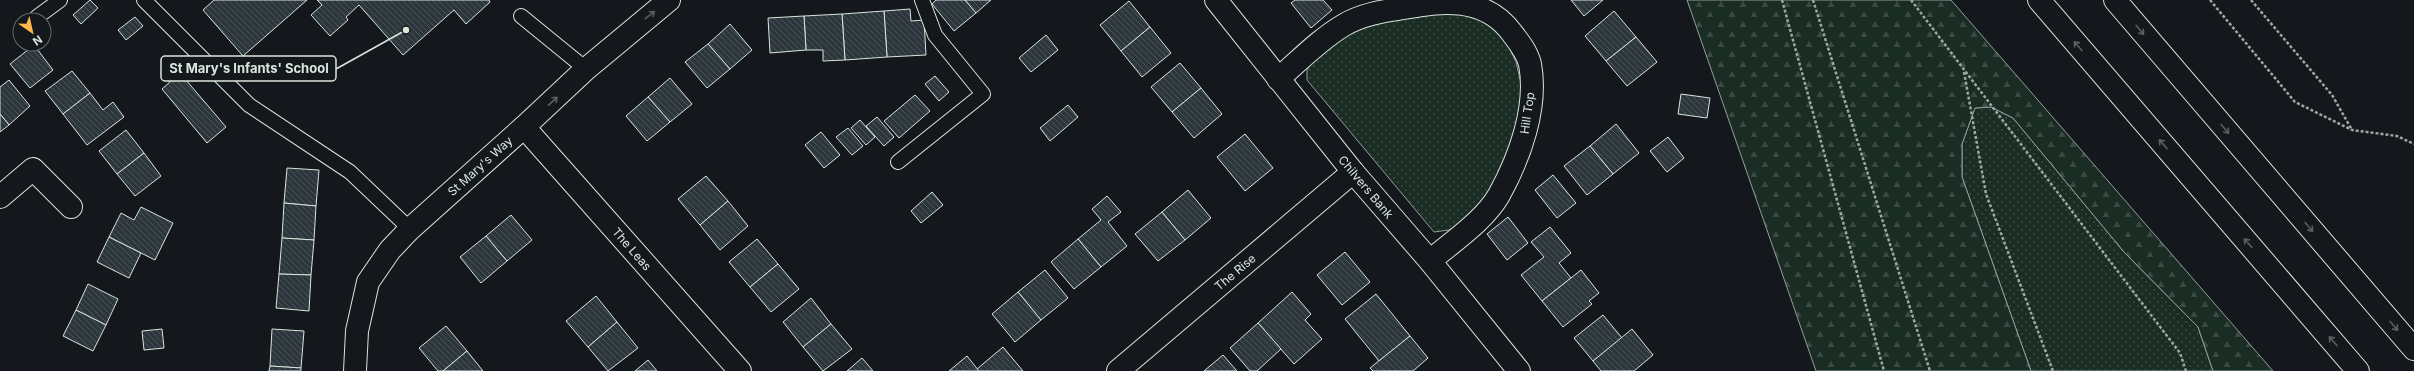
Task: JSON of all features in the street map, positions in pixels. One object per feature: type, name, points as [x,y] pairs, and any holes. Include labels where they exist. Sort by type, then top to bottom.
[{"type":"main road","name":"St Mary's Way","points":[[355,371],[357,331],[368,282],[390,250],[410,229],[524,127],[586,69],[669,0]]},
{"type":"main road","name":"Chilvers Bank","points":[[1216,0],[1353,172],[1430,261],[1518,371]]},
{"type":"main road","points":[[2039,0],[2358,371]]},
{"type":"main road","points":[[2115,0],[2414,349]]},
{"type":"main road","name":"Hill Top","points":[[1278,79],[1344,25],[1371,14],[1437,3],[1459,3],[1478,6],[1492,13],[1507,25],[1522,46],[1530,64],[1531,98],[1524,135],[1499,196],[1484,214],[1430,261]]},
{"type":"main road","name":"The Leas","points":[[524,127],[740,371]]},
{"type":"main road","points":[[0,197],[33,169],[71,207]]},
{"type":"main road","name":"The Rise","points":[[1118,371],[1353,172]]},
{"type":"lane","points":[[44,12],[60,0]]},
{"type":"lane","points":[[144,0],[249,106],[350,172],[410,229]]},
{"type":"lane","points":[[898,162],[983,94],[935,35],[922,0]]},
{"type":"lane","points":[[521,16],[586,69]]},
{"type":"path","points":[[1782,0],[1884,371]]},
{"type":"path","points":[[1813,0],[1930,371]]},
{"type":"path","points":[[1911,0],[1964,72],[2180,354],[2186,371]]},
{"type":"path","points":[[2210,0],[2295,102],[2352,130],[2397,136],[2414,144]]},
{"type":"path","points":[[2251,0],[2332,95],[2352,130]]},
{"type":"path","points":[[1964,72],[1986,194],[2053,371]]},
{"type":"green space","points":[[1687,0],[1951,0],[2273,371],[2213,371],[2198,327],[2124,252],[2013,118],[1991,107],[1975,108],[1962,144],[1962,177],[2031,371],[1816,371]]},
{"type":"green space","points":[[1437,10],[1475,14],[1494,28],[1508,45],[1516,62],[1524,96],[1519,127],[1498,184],[1463,222],[1449,230],[1434,232],[1307,80],[1307,70],[1314,59],[1345,32],[1367,23]]},
{"type":"green space","points":[[1991,107],[2013,118],[2124,252],[2198,327],[2213,371],[2031,371],[1962,177],[1962,144],[1975,108]]},
{"type":"building","points":[[90,0],[98,8],[81,24],[73,15]]},
{"type":"building","points":[[214,0],[307,0],[243,56],[203,10]]},
{"type":"building","points":[[317,0],[489,0],[490,2],[466,24],[454,10],[403,55],[359,5],[346,17],[348,20],[330,36],[311,15],[322,5]]},
{"type":"building","points":[[936,0],[965,0],[976,13],[954,31],[932,4]]},
{"type":"building","points":[[965,0],[991,0],[976,13]]},
{"type":"building","points":[[1295,0],[1323,0],[1332,10],[1311,28],[1291,3]]},
{"type":"building","points":[[1571,0],[1603,0],[1584,16]]},
{"type":"building","points":[[1129,1],[1150,27],[1121,51],[1100,25]]},
{"type":"building","points":[[910,9],[911,21],[924,20],[926,55],[887,57],[884,11]]},
{"type":"building","points":[[884,11],[887,57],[845,60],[842,14]]},
{"type":"building","points":[[1614,11],[1636,37],[1606,61],[1585,36]]},
{"type":"building","points":[[842,14],[845,60],[823,61],[823,50],[806,50],[804,16]]},
{"type":"building","points":[[804,16],[806,50],[770,53],[768,18]]},
{"type":"building","points":[[135,17],[143,26],[126,40],[118,30]]},
{"type":"building","points":[[730,24],[752,50],[730,69],[708,44]]},
{"type":"building","points":[[1150,27],[1171,53],[1142,77],[1121,51]]},
{"type":"building","points":[[1046,35],[1058,50],[1031,72],[1019,58]]},
{"type":"building","points":[[1636,37],[1657,62],[1627,86],[1606,61]]},
{"type":"building","points":[[708,44],[730,69],[707,88],[685,62]]},
{"type":"building","points":[[25,52],[39,52],[53,70],[30,88],[10,64]]},
{"type":"building","points":[[1180,63],[1201,88],[1172,112],[1151,87]]},
{"type":"building","points":[[72,71],[90,93],[63,114],[45,91]]},
{"type":"building","points":[[180,73],[226,127],[207,143],[162,89]]},
{"type":"building","points":[[935,76],[949,92],[939,101],[925,84]]},
{"type":"building","points":[[670,78],[692,104],[670,122],[648,97]]},
{"type":"building","points":[[9,80],[30,106],[9,125],[0,114],[0,87]]},
{"type":"building","points":[[1201,88],[1222,114],[1194,138],[1172,112]]},
{"type":"building","points":[[90,93],[103,110],[113,102],[124,117],[87,145],[63,114]]},
{"type":"building","points":[[1681,94],[1710,98],[1707,118],[1678,114]]},
{"type":"building","points":[[915,95],[930,111],[899,138],[884,121]]},
{"type":"building","points":[[648,97],[670,122],[647,141],[626,116]]},
{"type":"building","points":[[1068,105],[1078,117],[1050,141],[1040,128]]},
{"type":"building","points":[[0,114],[9,125],[0,132]]},
{"type":"building","points":[[877,117],[894,137],[884,146],[866,126]]},
{"type":"building","points":[[860,120],[875,137],[866,145],[851,128]]},
{"type":"building","points":[[1616,124],[1639,153],[1613,174],[1590,146]]},
{"type":"building","points":[[848,128],[863,146],[852,155],[836,137]]},
{"type":"building","points":[[126,130],[144,153],[117,174],[99,151]]},
{"type":"building","points":[[821,132],[840,155],[824,168],[805,145]]},
{"type":"building","points":[[1245,134],[1273,168],[1245,191],[1217,157]]},
{"type":"building","points":[[1668,137],[1684,158],[1667,172],[1650,151]]},
{"type":"building","points":[[1590,146],[1613,174],[1587,195],[1564,166]]},
{"type":"building","points":[[144,153],[161,176],[135,196],[117,174]]},
{"type":"building","points":[[287,168],[319,170],[316,206],[284,203]]},
{"type":"building","points":[[1553,175],[1576,203],[1557,218],[1535,190]]},
{"type":"building","points":[[706,176],[728,201],[700,225],[678,199]]},
{"type":"building","points":[[1188,190],[1211,218],[1185,240],[1162,212]]},
{"type":"building","points":[[932,192],[943,205],[921,223],[911,211]]},
{"type":"building","points":[[1107,196],[1121,212],[1108,222],[1127,246],[1101,267],[1078,239],[1101,220],[1092,209]]},
{"type":"building","points":[[728,201],[748,226],[720,250],[700,225]]},
{"type":"building","points":[[284,203],[316,206],[314,240],[282,238]]},
{"type":"building","points":[[141,207],[173,223],[155,260],[109,237],[121,213],[134,220]]},
{"type":"building","points":[[1162,212],[1185,240],[1158,261],[1135,234]]},
{"type":"building","points":[[511,215],[532,240],[507,261],[486,236]]},
{"type":"building","points":[[1508,217],[1528,243],[1507,260],[1487,234]]},
{"type":"building","points":[[1550,227],[1571,253],[1559,263],[1571,278],[1542,301],[1521,275],[1544,257],[1531,242]]},
{"type":"building","points":[[486,236],[507,261],[481,283],[460,257]]},
{"type":"building","points":[[109,237],[141,253],[129,278],[97,262]]},
{"type":"building","points":[[282,238],[314,240],[311,275],[279,274]]},
{"type":"building","points":[[757,239],[778,264],[750,287],[729,262]]},
{"type":"building","points":[[1078,239],[1101,267],[1074,289],[1051,262]]},
{"type":"building","points":[[1345,252],[1370,282],[1342,305],[1317,275]]},
{"type":"building","points":[[778,264],[799,289],[771,312],[750,287]]},
{"type":"building","points":[[1045,270],[1068,298],[1041,320],[1018,292]]},
{"type":"building","points":[[1581,270],[1599,293],[1589,301],[1592,304],[1563,327],[1542,301]]},
{"type":"building","points":[[279,274],[311,275],[309,311],[276,308]]},
{"type":"building","points":[[88,284],[118,299],[106,325],[76,310]]},
{"type":"building","points":[[1018,292],[1041,320],[1015,342],[992,314]]},
{"type":"building","points":[[1292,292],[1311,314],[1305,320],[1322,339],[1294,364],[1258,323]]},
{"type":"building","points":[[1376,294],[1410,336],[1379,361],[1345,319]]},
{"type":"building","points":[[596,296],[617,322],[588,347],[566,321]]},
{"type":"building","points":[[811,298],[831,324],[803,347],[783,322]]},
{"type":"building","points":[[76,310],[106,325],[93,351],[63,336]]},
{"type":"building","points":[[1603,315],[1622,338],[1593,361],[1574,338]]},
{"type":"building","points":[[617,322],[638,348],[608,371],[588,347]]},
{"type":"building","points":[[1258,323],[1281,349],[1257,371],[1250,371],[1230,348]]},
{"type":"building","points":[[831,324],[852,349],[823,371],[803,347]]},
{"type":"building","points":[[446,326],[467,351],[443,371],[438,371],[419,348]]},
{"type":"building","points":[[162,329],[164,348],[144,350],[142,331]]},
{"type":"building","points":[[272,329],[304,331],[301,368],[270,366]]},
{"type":"building","points":[[1632,329],[1653,355],[1634,371],[1601,371],[1593,361]]},
{"type":"building","points":[[1410,336],[1428,358],[1413,371],[1373,371],[1370,368]]},
{"type":"building","points":[[1003,347],[1023,371],[979,371],[977,369]]},
{"type":"building","points":[[467,351],[483,371],[443,371]]},
{"type":"building","points":[[1223,355],[1237,371],[1204,371]]},
{"type":"building","points":[[967,356],[979,371],[949,371]]},
{"type":"building","points":[[862,358],[873,371],[847,371]]},
{"type":"building","points":[[648,360],[657,371],[635,371]]},
{"type":"building","points":[[270,366],[301,368],[301,371],[269,371]]},
{"type":"place","name":"St Mary's Infants' School","points":[[406,30]]}]
